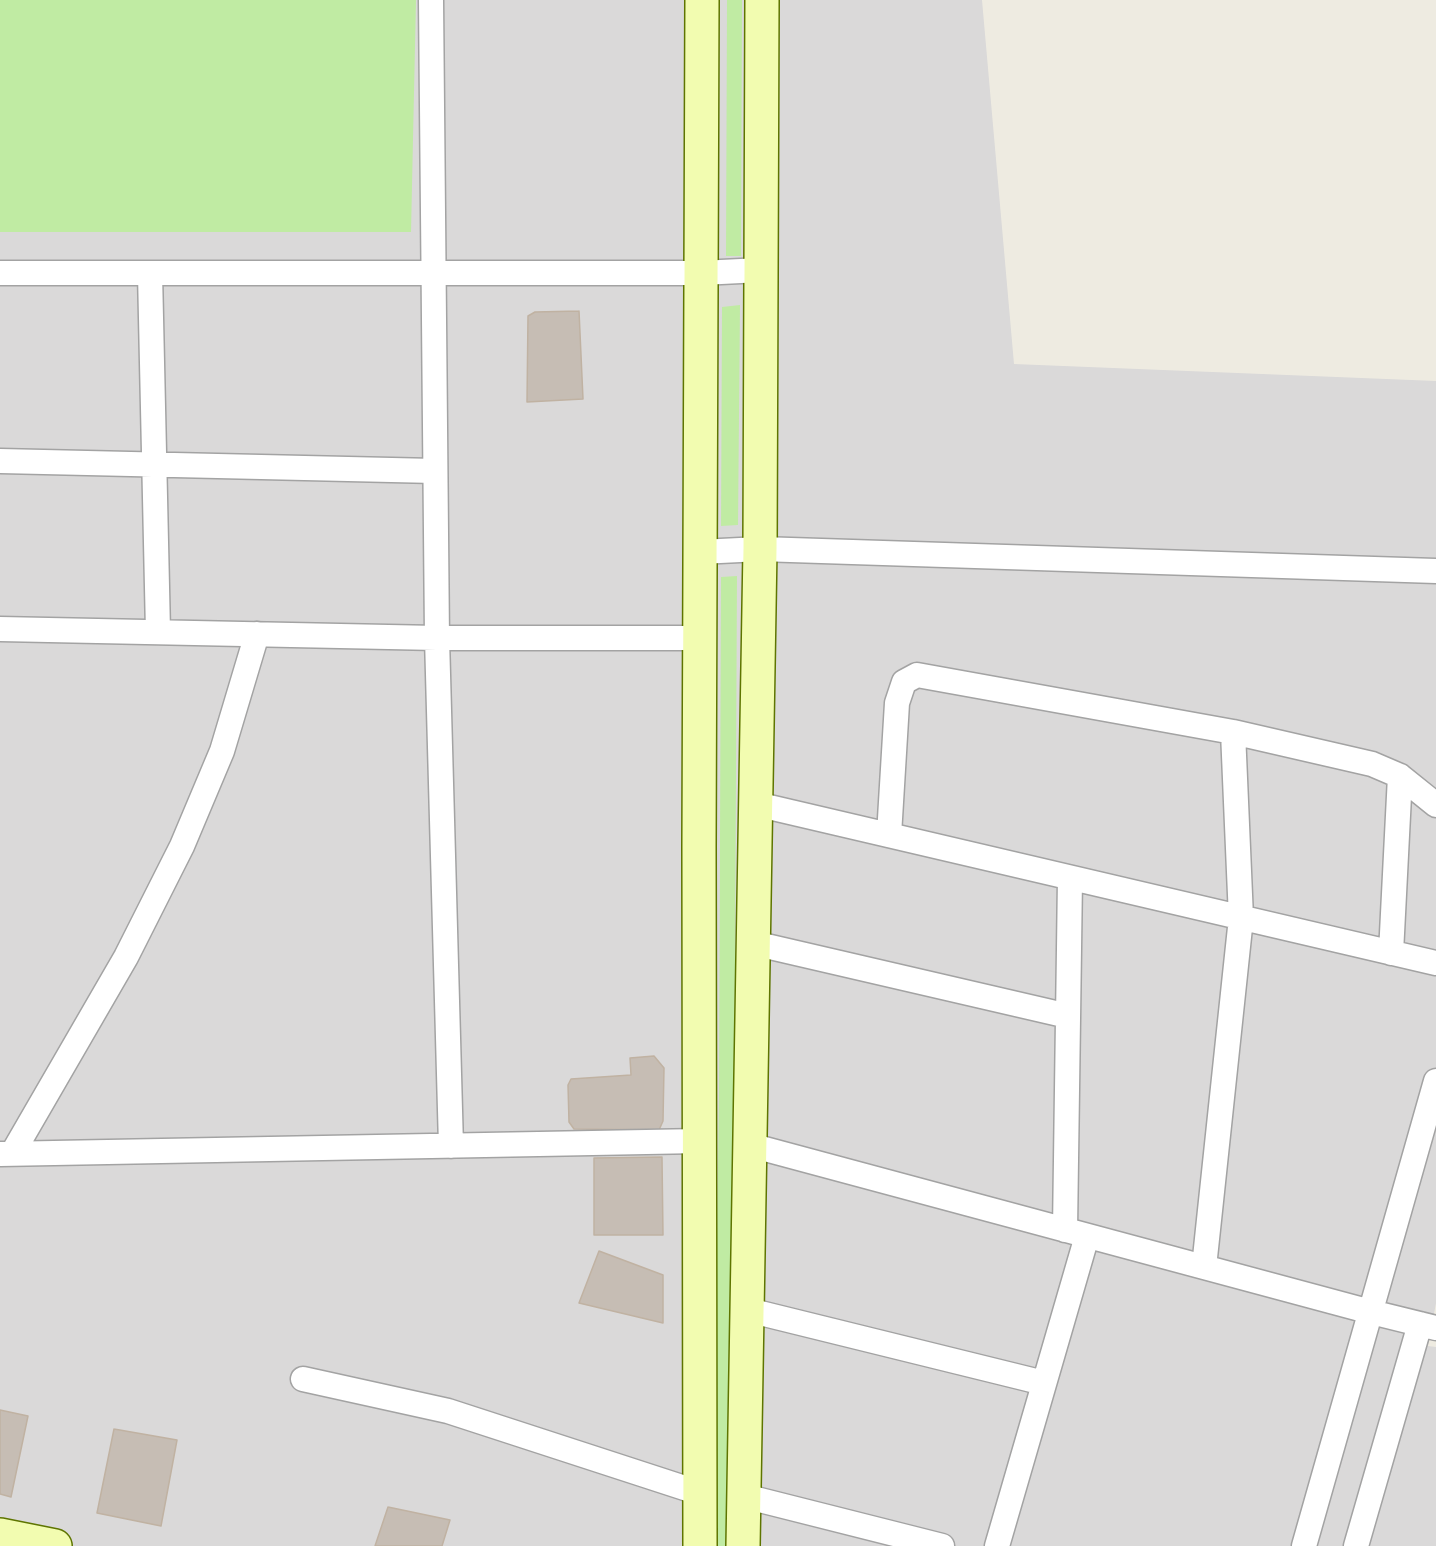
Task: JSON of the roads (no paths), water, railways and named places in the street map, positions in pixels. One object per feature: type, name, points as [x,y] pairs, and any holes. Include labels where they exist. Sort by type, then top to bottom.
[{"type":"main road","points":[[700,1546],[702,0]]},
{"type":"main road","points":[[743,1546],[760,549],[762,0]]},
{"type":"main road","points":[[0,1535],[55,1546]]},
{"type":"street","points":[[431,0],[437,638],[451,1146]]},
{"type":"street","points":[[0,273],[701,273],[761,270]]},
{"type":"street","points":[[150,273],[158,632]]},
{"type":"street","points":[[0,461],[435,471]]},
{"type":"street","points":[[700,552],[760,549],[1436,571]]},
{"type":"street","points":[[0,629],[437,638],[700,638]]},
{"type":"street","points":[[6,1154],[126,957],[182,846],[222,751],[257,634]]},
{"type":"street","points":[[889,835],[897,703],[904,681],[917,675],[1233,732],[1372,764],[1400,776],[1436,805]]},
{"type":"street","points":[[1204,1268],[1241,918],[1233,732]]},
{"type":"street","points":[[1391,953],[1400,776]]},
{"type":"street","points":[[756,804],[1436,963]]},
{"type":"street","points":[[997,1546],[1044,1383],[1076,1233],[1068,1016],[1070,878]]},
{"type":"street","points":[[753,943],[1068,1016]]},
{"type":"street","points":[[1305,1546],[1436,1080]]},
{"type":"street","points":[[6,1154],[700,1141]]},
{"type":"street","points":[[750,1145],[1428,1326],[1356,1546]]},
{"type":"street","points":[[748,1310],[1044,1383]]},
{"type":"street","points":[[303,1379],[448,1411],[700,1493]]},
{"type":"street","points":[[744,1496],[942,1546]]}]
